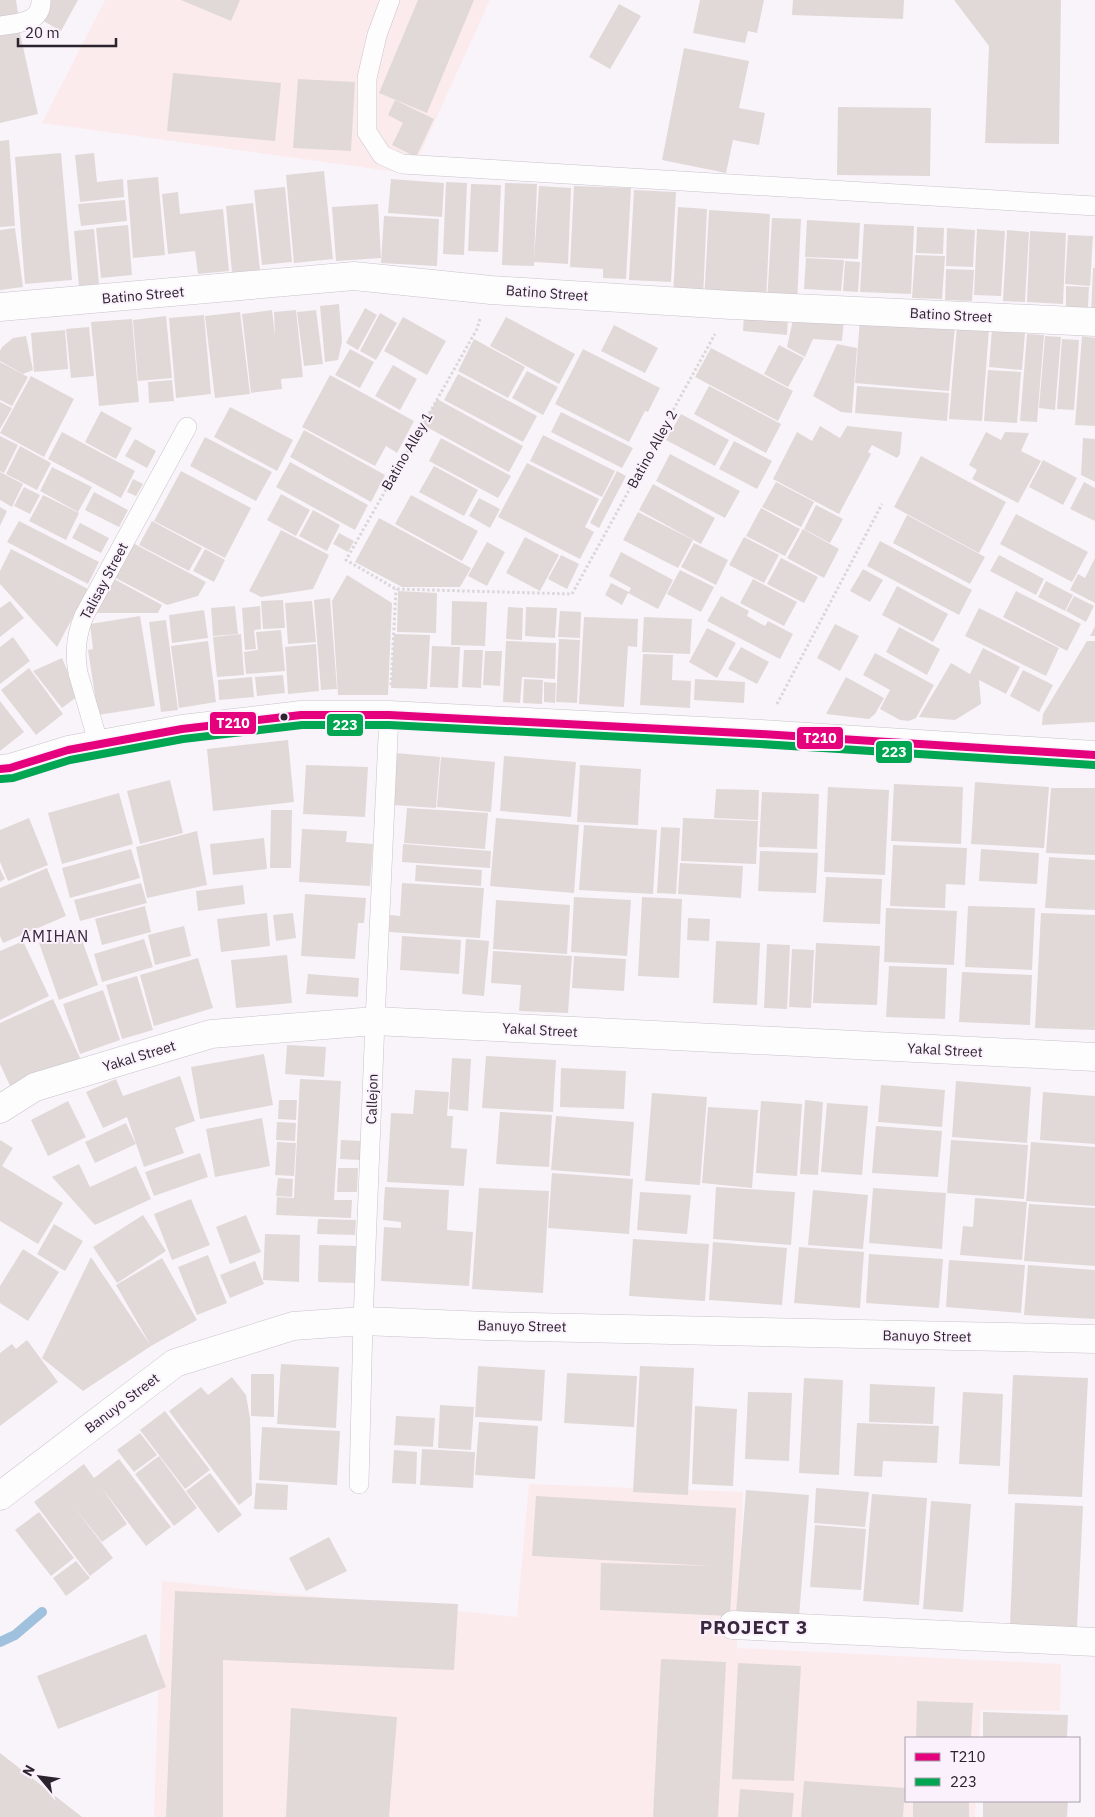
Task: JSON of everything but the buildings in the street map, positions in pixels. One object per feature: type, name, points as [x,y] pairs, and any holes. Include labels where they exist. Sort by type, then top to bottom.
[{"type":"street","name":"Batino Street","points":[[0,308],[354,276],[491,290],[731,305],[1095,322]]},
{"type":"street","points":[[3,771],[68,750],[182,729],[301,715],[389,715],[761,734],[1095,755]]},
{"type":"street","name":"Yakal Street","points":[[0,1109],[35,1087],[211,1034],[375,1021],[1095,1057]]},
{"type":"street","name":"Banuyo Street","points":[[0,1496],[175,1363],[293,1326],[363,1321],[497,1326],[1095,1339]]},
{"type":"street","points":[[733,1626],[1095,1642]]},
{"type":"lane","points":[[0,26],[32,20],[38,14],[42,0]]},
{"type":"lane","points":[[390,0],[377,35],[367,78],[367,132],[382,155],[402,164],[1095,206]]},
{"type":"lane","name":"Talisay Street","points":[[99,745],[76,662],[77,633],[84,616],[187,428]]},
{"type":"lane","name":"Callejon","points":[[359,1484],[363,1321],[389,715]]},
{"type":"path","name":"Batino Alley 1","points":[[396,588],[346,560],[477,329],[491,290]]},
{"type":"path","name":"Batino Alley 2","points":[[396,588],[572,594],[731,305]]},
{"type":"path","points":[[761,734],[882,504]]},
{"type":"path","points":[[389,715],[396,588]]},
{"type":"shaded area","points":[[105,0],[490,0],[411,174],[42,123]]},
{"type":"shaded area","points":[[529,1484],[743,1492],[737,1648],[1061,1664],[1060,1711],[981,1710],[979,1737],[905,1737],[905,1802],[976,1802],[975,1817],[154,1817],[162,1581],[517,1617]]},
{"type":"waterway","points":[[0,1642],[15,1635],[42,1612]]},
{"type":"transit line","name":"T210","points":[[0,769],[10,768],[68,750],[182,729],[301,715],[389,715],[761,734],[1095,755]]},
{"type":"transit line","name":"223","points":[[1,779],[13,778],[70,760],[183,739],[302,725],[389,725],[760,744],[1094,765]]},
{"type":"district","name":"AMIHAN","points":[[55,936]]},
{"type":"district","name":"PROJECT 3","points":[[754,1627]]}]
